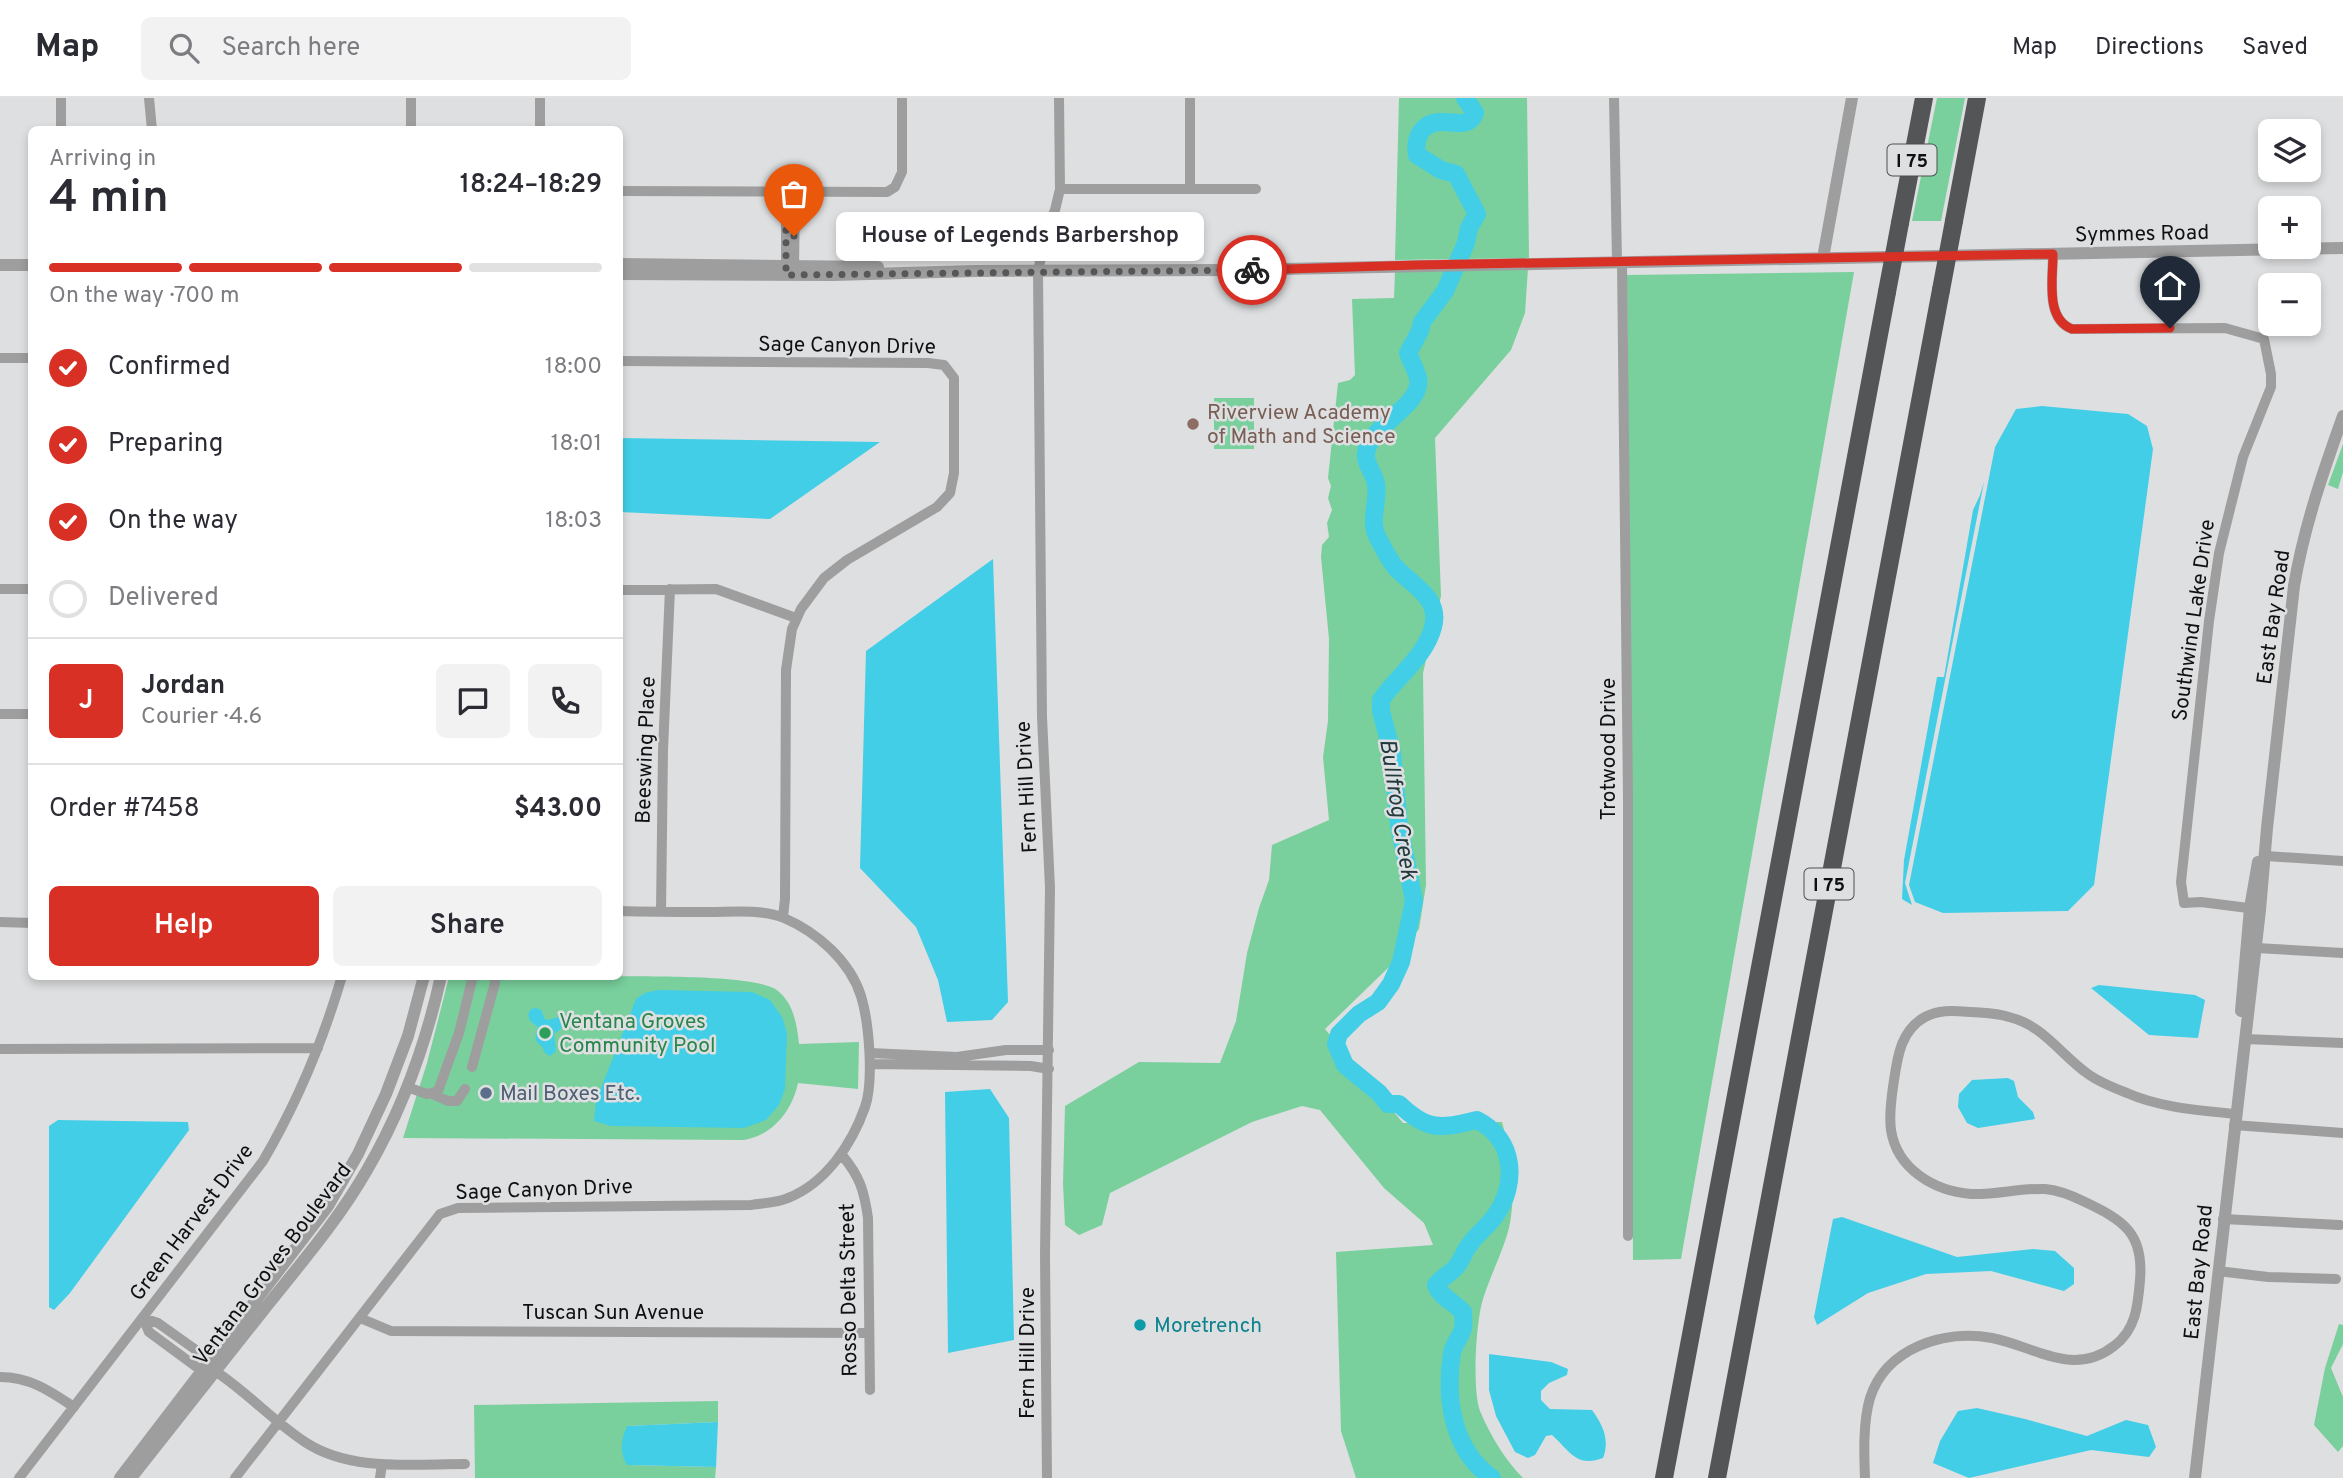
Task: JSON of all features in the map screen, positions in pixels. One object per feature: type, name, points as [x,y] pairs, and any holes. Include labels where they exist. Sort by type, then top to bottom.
[{"type":"highway","name":"I 75","points":[[1664,1478],[1924,98]]},
{"type":"highway","name":"I 75","points":[[1717,1478],[1977,98]]},
{"type":"street","points":[[61,98],[61,126]]},
{"type":"street","points":[[149,98],[152,126]]},
{"type":"street","points":[[411,98],[411,126]]},
{"type":"street","points":[[540,98],[540,126]]},
{"type":"street","points":[[623,191],[883,193],[895,187],[902,172],[902,98]]},
{"type":"street","name":"Fern Hill Drive","points":[[1047,1478],[1045,1254],[1050,888],[1042,717],[1038,271],[1060,189],[1059,98]]},
{"type":"street","points":[[1189,189],[1190,98]]},
{"type":"street","name":"Trotwood Drive","points":[[1614,98],[1628,799],[1628,1236]]},
{"type":"street","points":[[1823,258],[1852,98]]},
{"type":"street","points":[[1060,189],[1256,189]]},
{"type":"street","points":[[790,193],[790,270]]},
{"type":"street","name":"Symmes Road","points":[[623,274],[790,270],[1227,270],[2343,248]]},
{"type":"street","name":"Southwind Lake Drive","points":[[2053,254],[2055,313],[2065,327],[2225,328],[2264,340],[2271,387],[2240,467],[2217,563],[2181,882],[2184,903],[2201,902],[2255,909]]},
{"type":"street","name":"Symmes Road","points":[[623,264],[790,270]]},
{"type":"street","points":[[0,265],[28,265]]},
{"type":"street","points":[[0,358],[28,358]]},
{"type":"street","name":"Sage Canyon Drive","points":[[623,361],[928,362],[944,365],[954,378],[954,473],[950,493],[937,507],[836,568],[816,588],[796,618],[789,641],[786,670],[783,917]]},
{"type":"street","name":"East Bay Road","points":[[2240,1071],[2242,988],[2266,856],[2299,555],[2314,499],[2343,416]]},
{"type":"street","points":[[0,589],[28,589]]},
{"type":"street","name":"Beeswing Place","points":[[662,912],[663,750],[670,589]]},
{"type":"street","points":[[623,590],[716,589],[796,618]]},
{"type":"street","points":[[0,714],[28,714]]},
{"type":"street","name":"East Bay Road","points":[[2195,1478],[2256,948],[2255,909],[2259,854],[2267,828]]},
{"type":"street","points":[[2266,856],[2343,861]]},
{"type":"street","points":[[623,911],[750,912],[783,917],[817,936],[850,973],[861,996],[870,1059]]},
{"type":"street","points":[[0,922],[28,923]]},
{"type":"street","points":[[2256,948],[2343,953]]},
{"type":"street","name":"Green Harvest Drive","points":[[19,1478],[263,1161],[293,1105],[318,1048],[341,980]]},
{"type":"street","name":"Ventana Groves Boulevard","points":[[131,1478],[328,1206],[358,1154],[390,1085],[408,1036],[423,980]]},
{"type":"street","name":"Ventana Groves Boulevard","points":[[120,1478],[209,1368],[306,1257],[355,1191],[382,1144],[407,1087],[426,1035],[440,980]]},
{"type":"street","points":[[432,1094],[438,1091],[459,1033],[472,980]]},
{"type":"street","points":[[471,1067],[495,980]]},
{"type":"street","points":[[1864,1478],[1870,1398],[1890,1365],[1904,1353],[1942,1339],[1971,1336],[2008,1342],[2059,1360],[2089,1359],[2105,1352],[2125,1336],[2135,1316],[2139,1295],[2141,1265],[2137,1243],[2114,1216],[2050,1189],[2023,1188],[1991,1194],[1948,1190],[1923,1180],[1902,1158],[1891,1132],[1890,1107],[1899,1049],[1913,1025],[1937,1011],[2010,1017],[2043,1033],[2088,1074],[2124,1093],[2171,1107],[2235,1120],[2343,1133]]},
{"type":"street","points":[[2245,1039],[2343,1043]]},
{"type":"street","points":[[0,1049],[318,1048]]},
{"type":"street","points":[[870,1059],[957,1057],[1006,1050],[1049,1049]]},
{"type":"street","points":[[870,1059],[1049,1069]]},
{"type":"street","name":"Sage Canyon Drive","points":[[235,1478],[440,1214],[458,1208],[751,1205],[787,1199],[817,1181],[842,1155],[866,1105],[870,1059]]},
{"type":"street","points":[[390,1085],[407,1087],[448,1101],[457,1101],[465,1090]]},
{"type":"street","name":"Rosso Delta Street","points":[[842,1155],[856,1173],[864,1191],[868,1218],[870,1390]]},
{"type":"street","points":[[2223,1219],[2340,1225]]},
{"type":"street","points":[[2218,1271],[2268,1277],[2336,1279]]},
{"type":"street","points":[[143,1318],[158,1323],[209,1368],[307,1444],[347,1460],[383,1464],[465,1464]]},
{"type":"street","name":"Tuscan Sun Avenue","points":[[360,1318],[391,1331],[869,1333]]},
{"type":"street","points":[[0,1377],[17,1377],[44,1387],[74,1407]]},
{"type":"street","points":[[380,1478],[383,1464]]},
{"type":"green space","points":[[1399,98],[1527,98],[1529,258],[1395,260]]},
{"type":"green space","points":[[1937,98],[1965,98],[1941,221],[1912,221]]},
{"type":"green space","points":[[1528,268],[1525,313],[1511,350],[1435,438],[1441,596],[1423,673],[1426,885],[1419,929],[1390,966],[1325,1029],[1403,1123],[1502,1122],[1512,1172],[1512,1210],[1505,1241],[1486,1290],[1478,1323],[1476,1387],[1480,1411],[1488,1429],[1523,1478],[1356,1478],[1341,1431],[1336,1252],[1433,1245],[1424,1223],[1384,1188],[1320,1110],[1302,1106],[1252,1122],[1110,1193],[1102,1225],[1079,1235],[1065,1225],[1065,1106],[1139,1062],[1220,1063],[1236,1021],[1247,953],[1269,880],[1272,845],[1329,820],[1323,757],[1328,721],[1329,639],[1321,557],[1322,545],[1329,537],[1327,523],[1332,510],[1328,498],[1331,486],[1328,478],[1338,383],[1350,380],[1355,375],[1352,299],[1394,298],[1395,271]]},
{"type":"green space","points":[[1854,272],[1681,1259],[1633,1260],[1627,275]]},
{"type":"green space","points":[[1214,398],[1254,398],[1254,449],[1214,449]]},
{"type":"green space","points":[[2343,444],[2343,472],[2338,489],[2328,485]]},
{"type":"green space","points":[[623,976],[749,982],[778,991],[788,1002],[796,1022],[799,1044],[859,1042],[858,1089],[798,1083],[791,1103],[780,1120],[764,1133],[744,1140],[403,1138],[427,1063],[448,980],[623,980]]},
{"type":"green space","points":[[2339,1324],[2343,1325],[2343,1344],[2331,1368],[2343,1397],[2343,1446],[2338,1452],[2314,1425],[2325,1368]]},
{"type":"green space","points":[[718,1401],[718,1422],[627,1426],[628,1465],[716,1467],[715,1478],[475,1478],[474,1405]]},
{"type":"water","points":[[2042,406],[2128,414],[2147,426],[2153,449],[2094,885],[2068,911],[1943,913],[1915,902],[1909,885],[1995,447],[2016,409]]},
{"type":"water","points":[[623,438],[880,442],[770,519],[623,512]]},
{"type":"water","points":[[1984,482],[1905,883],[1912,905],[1902,899],[1904,860],[1937,677],[1944,677],[1973,510]]},
{"type":"water","points":[[993,559],[1008,1002],[992,1020],[947,1022],[938,980],[916,927],[860,868],[866,651]]},
{"type":"water","points":[[2099,985],[2195,995],[2205,1000],[2198,1038],[2149,1035],[2091,988]]},
{"type":"water","points":[[658,990],[752,992],[770,1000],[782,1017],[787,1033],[785,1089],[779,1105],[766,1120],[744,1128],[611,1126],[594,1121],[596,1101],[636,999],[645,993]]},
{"type":"water","name":"Ventana Groves Community Pool","points":[[531,1009],[541,1010],[545,1019],[559,1017],[562,1020],[561,1029],[554,1034],[556,1051],[550,1056],[536,1040],[538,1027],[530,1021],[528,1014]]},
{"type":"water","points":[[2008,1078],[2014,1081],[2018,1097],[2033,1112],[2035,1119],[1978,1128],[1967,1123],[1958,1107],[1959,1094],[1972,1080]]},
{"type":"water","points":[[990,1089],[1009,1118],[1014,1340],[948,1353],[945,1092]]},
{"type":"water","points":[[58,1120],[188,1122],[189,1130],[70,1293],[54,1310],[49,1307],[49,1126]]},
{"type":"water","points":[[1842,1217],[1957,1257],[2033,1249],[2055,1251],[2074,1268],[2074,1284],[2064,1291],[1991,1271],[1926,1274],[1868,1293],[1817,1325],[1814,1317],[1833,1219]]},
{"type":"water","points":[[1489,1354],[1551,1362],[1568,1369],[1567,1375],[1549,1383],[1541,1391],[1541,1400],[1550,1409],[1592,1410],[1604,1433],[1606,1445],[1603,1458],[1594,1461],[1580,1459],[1552,1435],[1546,1436],[1535,1455],[1528,1458],[1515,1452],[1496,1416],[1489,1390]]},
{"type":"water","points":[[1977,1408],[2087,1436],[2126,1420],[2148,1425],[2156,1447],[2149,1457],[2091,1450],[1969,1478],[1933,1463],[1940,1441],[1958,1411]]},
{"type":"water","points":[[718,1422],[716,1467],[627,1465],[624,1460],[622,1446],[627,1426]]},
{"type":"waterway","name":"Bullfrog Creek","points":[[1465,98],[1475,113],[1472,118],[1465,123],[1440,122],[1428,125],[1420,133],[1416,149],[1417,155],[1441,170],[1456,174],[1477,214],[1445,291],[1422,322],[1408,353],[1418,378],[1418,388],[1405,407],[1376,434],[1366,454],[1376,484],[1374,524],[1377,536],[1396,568],[1429,600],[1434,617],[1433,627],[1424,647],[1381,700],[1381,711],[1392,753],[1399,825],[1414,901],[1401,962],[1391,984],[1378,1002],[1359,1014],[1339,1034],[1336,1044],[1345,1065],[1379,1093],[1388,1104],[1399,1104],[1418,1119],[1435,1126],[1477,1120],[1490,1128],[1505,1150],[1509,1177],[1502,1203],[1456,1267],[1436,1285],[1444,1296],[1463,1312],[1463,1328],[1453,1349],[1450,1370],[1454,1422],[1468,1453],[1492,1478]]},
{"type":"way so far","points":[[794,236],[794,193],[786,193],[786,275],[1252,270]]},
{"type":"place","name":"House of Legends Barbershop","points":[[794,236]]},
{"type":"place","name":"Riverview Academy of Math and Science","points":[[1193,424]]},
{"type":"place","name":"Ventana Groves Community Pool","points":[[545,1033]]},
{"type":"place","name":"Mail Boxes Etc.","points":[[486,1093]]},
{"type":"place","name":"Moretrench","points":[[1140,1325]]},
{"type":"route","points":[[1252,270],[2053,254],[2055,313],[2065,327],[2170,328]]}]
